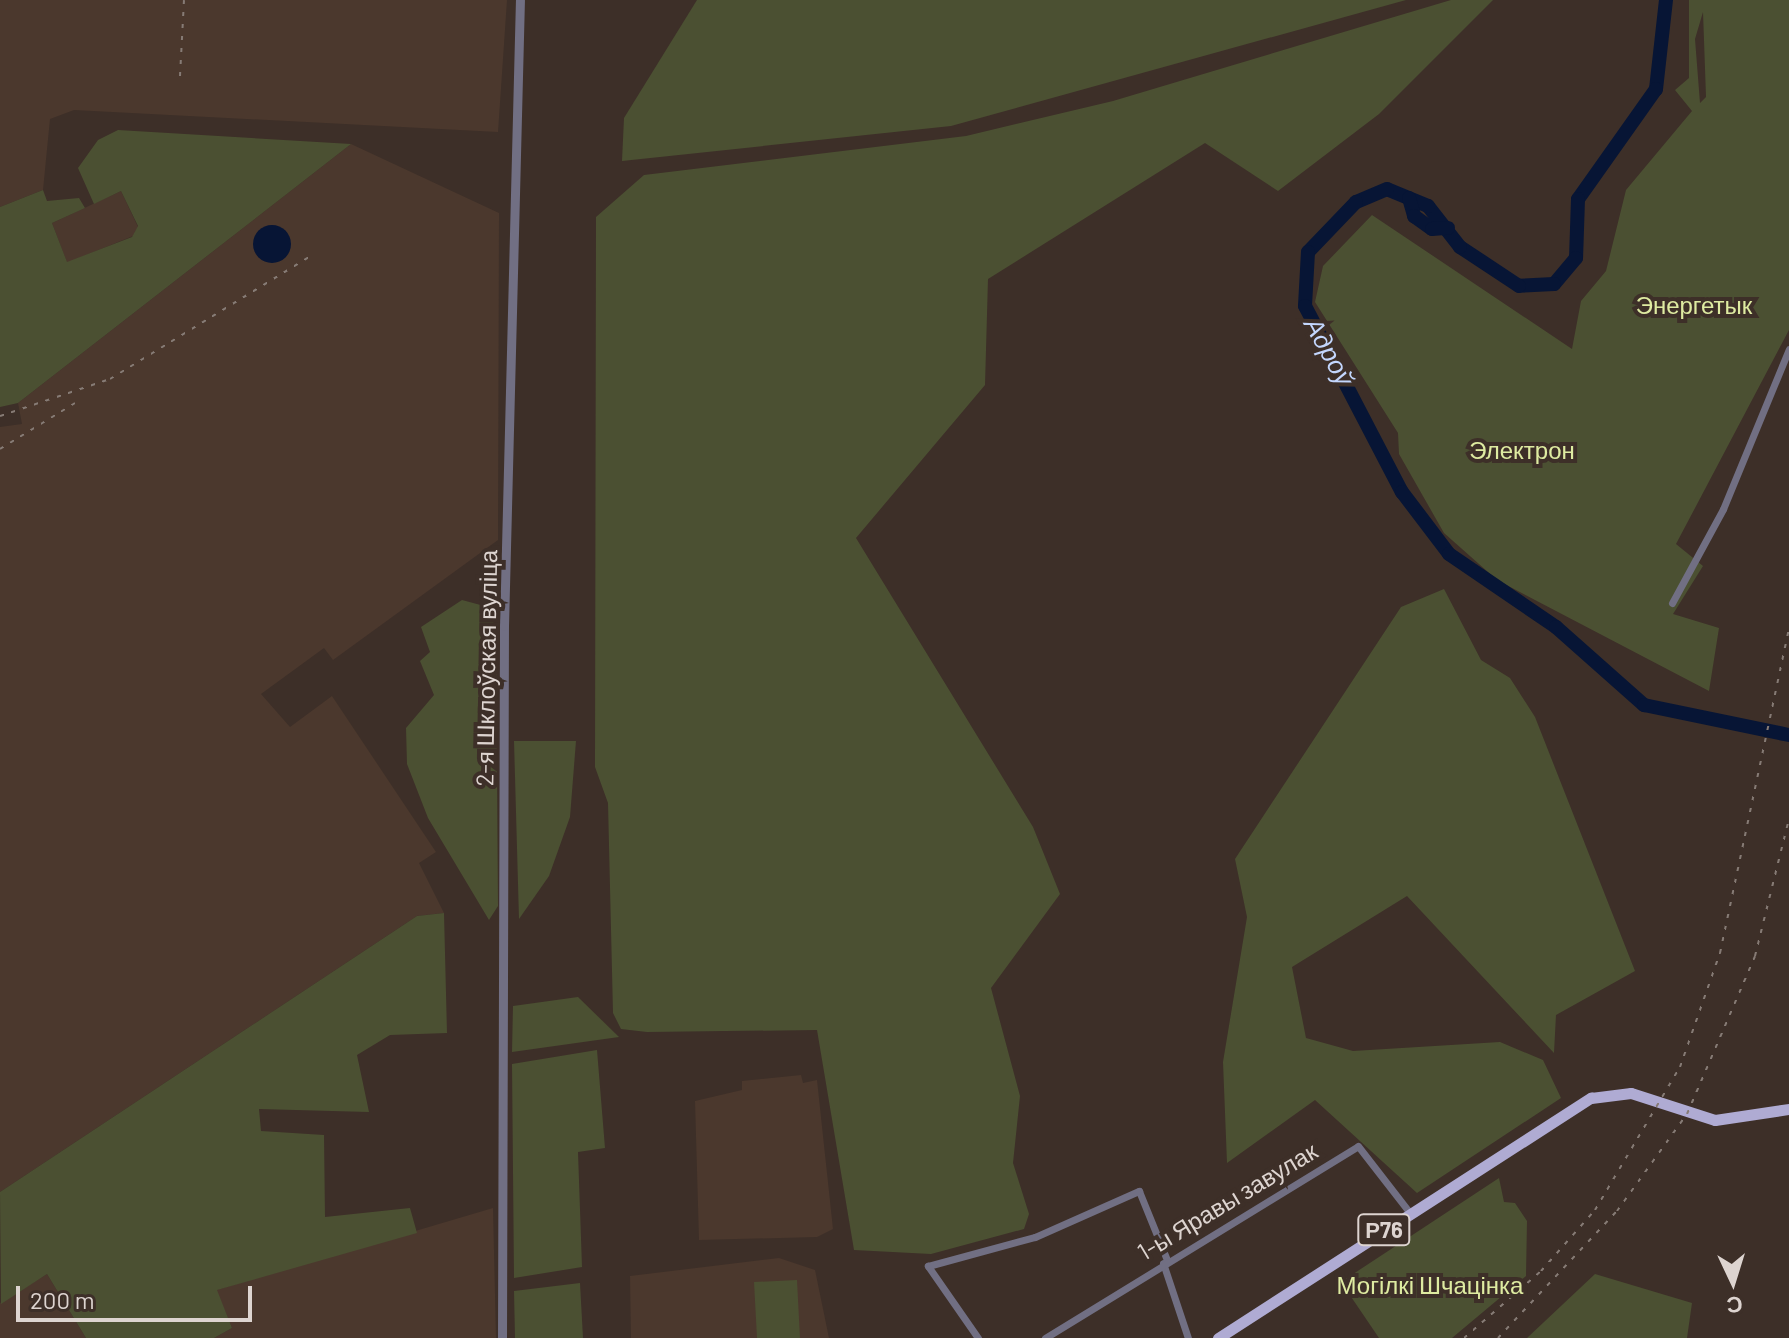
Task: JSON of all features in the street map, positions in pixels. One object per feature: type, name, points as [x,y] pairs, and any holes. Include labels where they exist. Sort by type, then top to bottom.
[{"type":"main road","name":"Р76","points":[[1218,1338],[1548,1122],[1615,1094],[1649,1097],[1715,1120],[1789,1109]]},
{"type":"street","name":"2-я Шклоўская вуліца","points":[[502,1338],[504,626],[520,0]]},
{"type":"street","points":[[1672,603],[1723,509],[1789,349]]},
{"type":"street","name":"1-ы Яравы завулак","points":[[1045,1338],[1358,1146],[1410,1213]]},
{"type":"street","points":[[978,1338],[928,1266],[1035,1237],[1139,1191],[1188,1338]]},
{"type":"shaded area","points":[[0,0],[507,0],[498,132],[74,110],[50,119],[43,190],[0,207]]},
{"type":"shaded area","points":[[351,144],[499,213],[498,540],[333,660],[324,648],[261,694],[290,727],[332,696],[436,852],[419,863],[444,913],[417,916],[0,1192],[0,427],[22,424],[18,403]]},
{"type":"shaded area","points":[[121,191],[138,227],[133,236],[67,263],[52,223]]},
{"type":"shaded area","points":[[801,1075],[803,1083],[817,1080],[833,1229],[817,1237],[699,1240],[695,1101],[742,1090],[742,1081]]},
{"type":"shaded area","points":[[493,1208],[496,1338],[214,1338],[232,1328],[216,1290]]},
{"type":"shaded area","points":[[779,1258],[815,1270],[829,1338],[631,1338],[630,1276]]},
{"type":"shaded area","points":[[47,1274],[86,1338],[0,1338],[0,1303]]},
{"type":"green space","points":[[697,0],[1406,0],[951,126],[622,161],[624,118]]},
{"type":"green space","points":[[1451,0],[1493,0],[1379,114],[1278,191],[1205,143],[988,279],[985,385],[856,538],[1033,827],[1060,894],[991,988],[1020,1096],[1013,1163],[1029,1214],[1024,1229],[931,1254],[854,1250],[817,1030],[647,1032],[621,1029],[613,1013],[608,803],[595,767],[596,217],[644,175],[966,136],[1113,101]]},
{"type":"green space","points":[[1689,0],[1789,0],[1789,330],[1676,544],[1703,566],[1673,614],[1719,628],[1709,691],[1497,580],[1444,533],[1399,454],[1398,433],[1315,302],[1323,266],[1372,215],[1572,349],[1581,301],[1606,271],[1626,190],[1692,111],[1675,90],[1689,78]],"holes":[[[1703,12],[1706,97],[1700,103],[1695,39]]]},
{"type":"green space","points":[[118,130],[351,144],[18,403],[0,407],[0,207],[43,190],[47,201],[79,198],[85,208],[52,223],[67,262],[132,237],[138,226],[121,191],[94,204],[78,168],[98,140]]},
{"type":"green space","points":[[1444,589],[1481,660],[1510,678],[1535,717],[1635,971],[1556,1015],[1554,1053],[1407,896],[1292,967],[1306,1038],[1353,1051],[1500,1042],[1543,1060],[1561,1098],[1417,1193],[1315,1100],[1227,1163],[1223,1062],[1247,917],[1235,859],[1401,607]]},
{"type":"green space","points":[[462,600],[488,607],[496,629],[498,906],[489,920],[428,818],[407,764],[406,728],[434,695],[420,661],[430,652],[421,627]]},
{"type":"green space","points":[[514,741],[576,741],[570,817],[549,876],[519,919]]},
{"type":"green space","points":[[444,913],[447,1033],[390,1035],[357,1055],[369,1112],[259,1109],[261,1131],[324,1135],[325,1217],[410,1208],[417,1233],[217,1290],[232,1328],[214,1338],[86,1338],[47,1274],[1,1304],[0,1192],[417,916]]},
{"type":"green space","points":[[578,997],[619,1037],[512,1052],[513,1006]]},
{"type":"green space","points":[[597,1050],[605,1148],[578,1152],[582,1267],[514,1278],[512,1064]]},
{"type":"green space","name":"Могілкі Шчацінка","points":[[1499,1178],[1504,1202],[1515,1203],[1527,1221],[1526,1276],[1452,1338],[1379,1338],[1341,1282]]},
{"type":"green space","points":[[1595,1274],[1692,1303],[1687,1338],[1527,1338]]},
{"type":"green space","points":[[797,1280],[800,1338],[757,1338],[754,1282]]},
{"type":"green space","points":[[580,1283],[583,1338],[515,1338],[514,1291]]},
{"type":"water","points":[[272,225],[286,230],[291,244],[286,258],[272,263],[258,258],[253,244],[258,230]]},
{"type":"waterway","name":"Адроў","points":[[1666,0],[1656,89],[1578,199],[1576,258],[1554,284],[1519,286],[1460,247],[1428,206],[1387,189],[1356,202],[1308,252],[1305,306],[1402,492],[1449,554],[1556,627],[1644,705],[1789,735]]},
{"type":"waterway","points":[[1409,198],[1414,216],[1432,229],[1448,228]]},
{"type":"railway","points":[[180,76],[184,0]]},
{"type":"railway","points":[[0,416],[110,379],[312,255]]},
{"type":"railway","points":[[0,449],[75,403]]},
{"type":"railway","points":[[1464,1338],[1541,1271],[1595,1210],[1680,1067],[1720,953],[1789,627]]},
{"type":"railway","points":[[1498,1338],[1617,1211],[1687,1114],[1755,956],[1789,819]]},
{"type":"park label","name":"Энергетык","points":[[1694,305]]},
{"type":"park label","name":"Электрон","points":[[1522,450]]}]
